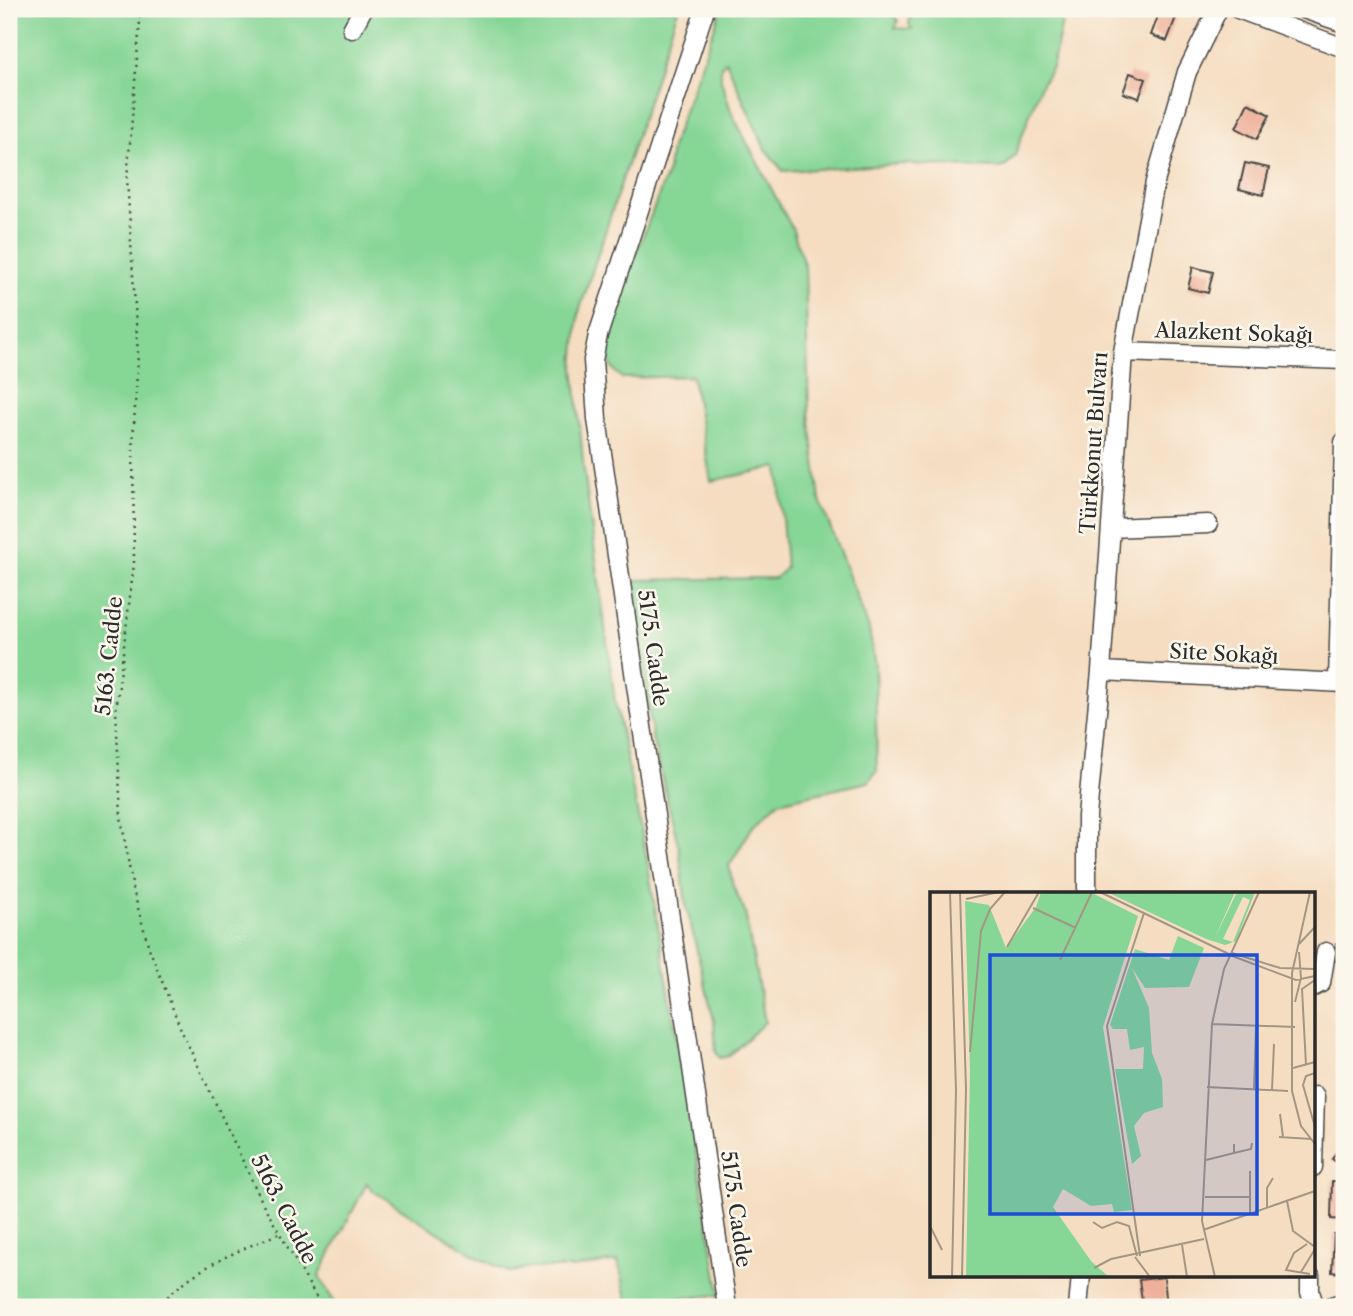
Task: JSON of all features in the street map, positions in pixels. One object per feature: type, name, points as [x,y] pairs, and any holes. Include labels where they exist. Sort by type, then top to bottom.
[{"type":"street","points":[[352,29],[363,9]]},
{"type":"street","name":"5175. Cadde","points":[[705,9],[598,335],[593,375],[597,419],[727,1307]]},
{"type":"street","name":"Türkkonut Bulvarı","points":[[1087,892],[1087,816],[1101,671],[1123,352],[1155,182],[1187,72],[1218,9]]},
{"type":"street","points":[[1238,9],[1344,48]]},
{"type":"street","points":[[1304,9],[1344,23]]},
{"type":"street","name":"Alazkent Sokağı","points":[[1123,352],[1344,360]]},
{"type":"street","points":[[1341,683],[1344,442]]},
{"type":"street","points":[[1111,528],[1208,524]]},
{"type":"street","name":"Site Sokağı","points":[[1101,671],[1341,683]]},
{"type":"street","points":[[1314,986],[1321,983],[1325,952]]},
{"type":"street","points":[[1314,1132],[1315,1097]]},
{"type":"street","points":[[1078,1307],[1081,1278]]},
{"type":"street","points":[[1310,1278],[1310,1292],[1315,1307]]},
{"type":"street","points":[[1329,1307],[1344,1302]]},
{"type":"path","name":"5163. Cadde","points":[[141,9],[127,179],[138,354],[133,443],[134,564],[116,710],[121,817],[133,890],[149,948],[182,1032],[278,1234],[321,1307]]},
{"type":"path","points":[[159,1307],[170,1293],[220,1258],[278,1234]]},
{"type":"green space","points":[[9,9],[678,9],[579,312],[574,367],[584,471],[615,701],[647,860],[720,1295],[628,1302],[618,1261],[572,1268],[525,1268],[511,1273],[479,1258],[372,1190],[367,1183],[319,1276],[337,1307],[9,1307]]},
{"type":"green space","points":[[721,9],[852,9],[895,15],[898,22],[895,28],[912,29],[909,24],[911,9],[1065,9],[1052,67],[1040,87],[1015,155],[1006,166],[998,168],[905,164],[783,171],[765,149],[726,61],[721,66],[721,80],[732,114],[793,230],[805,268],[809,413],[820,500],[869,629],[875,665],[877,771],[868,782],[779,802],[753,826],[729,866],[733,886],[745,912],[765,1022],[729,1056],[720,1058],[716,1052],[714,1021],[686,905],[679,848],[652,737],[634,580],[775,578],[786,568],[778,467],[711,481],[692,376],[622,378],[608,361],[606,350],[608,327],[668,171],[671,148]]},
{"type":"building","points":[[1160,11],[1176,17],[1167,41],[1151,35]]},
{"type":"building","points":[[1130,73],[1146,79],[1139,98],[1123,93]]},
{"type":"building","points":[[1248,103],[1270,115],[1257,139],[1236,128]]},
{"type":"building","points":[[1245,163],[1269,168],[1263,195],[1239,189]]},
{"type":"building","points":[[1193,267],[1213,272],[1208,293],[1188,288]]},
{"type":"building","points":[[1336,943],[1344,943],[1344,962],[1335,961]]},
{"type":"building","points":[[1344,1141],[1344,1167],[1332,1159]]},
{"type":"building","points":[[1332,1181],[1344,1182],[1344,1220],[1331,1219]]},
{"type":"building","points":[[1334,1234],[1344,1234],[1344,1273],[1332,1272]]},
{"type":"building","points":[[1164,1278],[1167,1307],[1143,1307],[1139,1280]]}]
